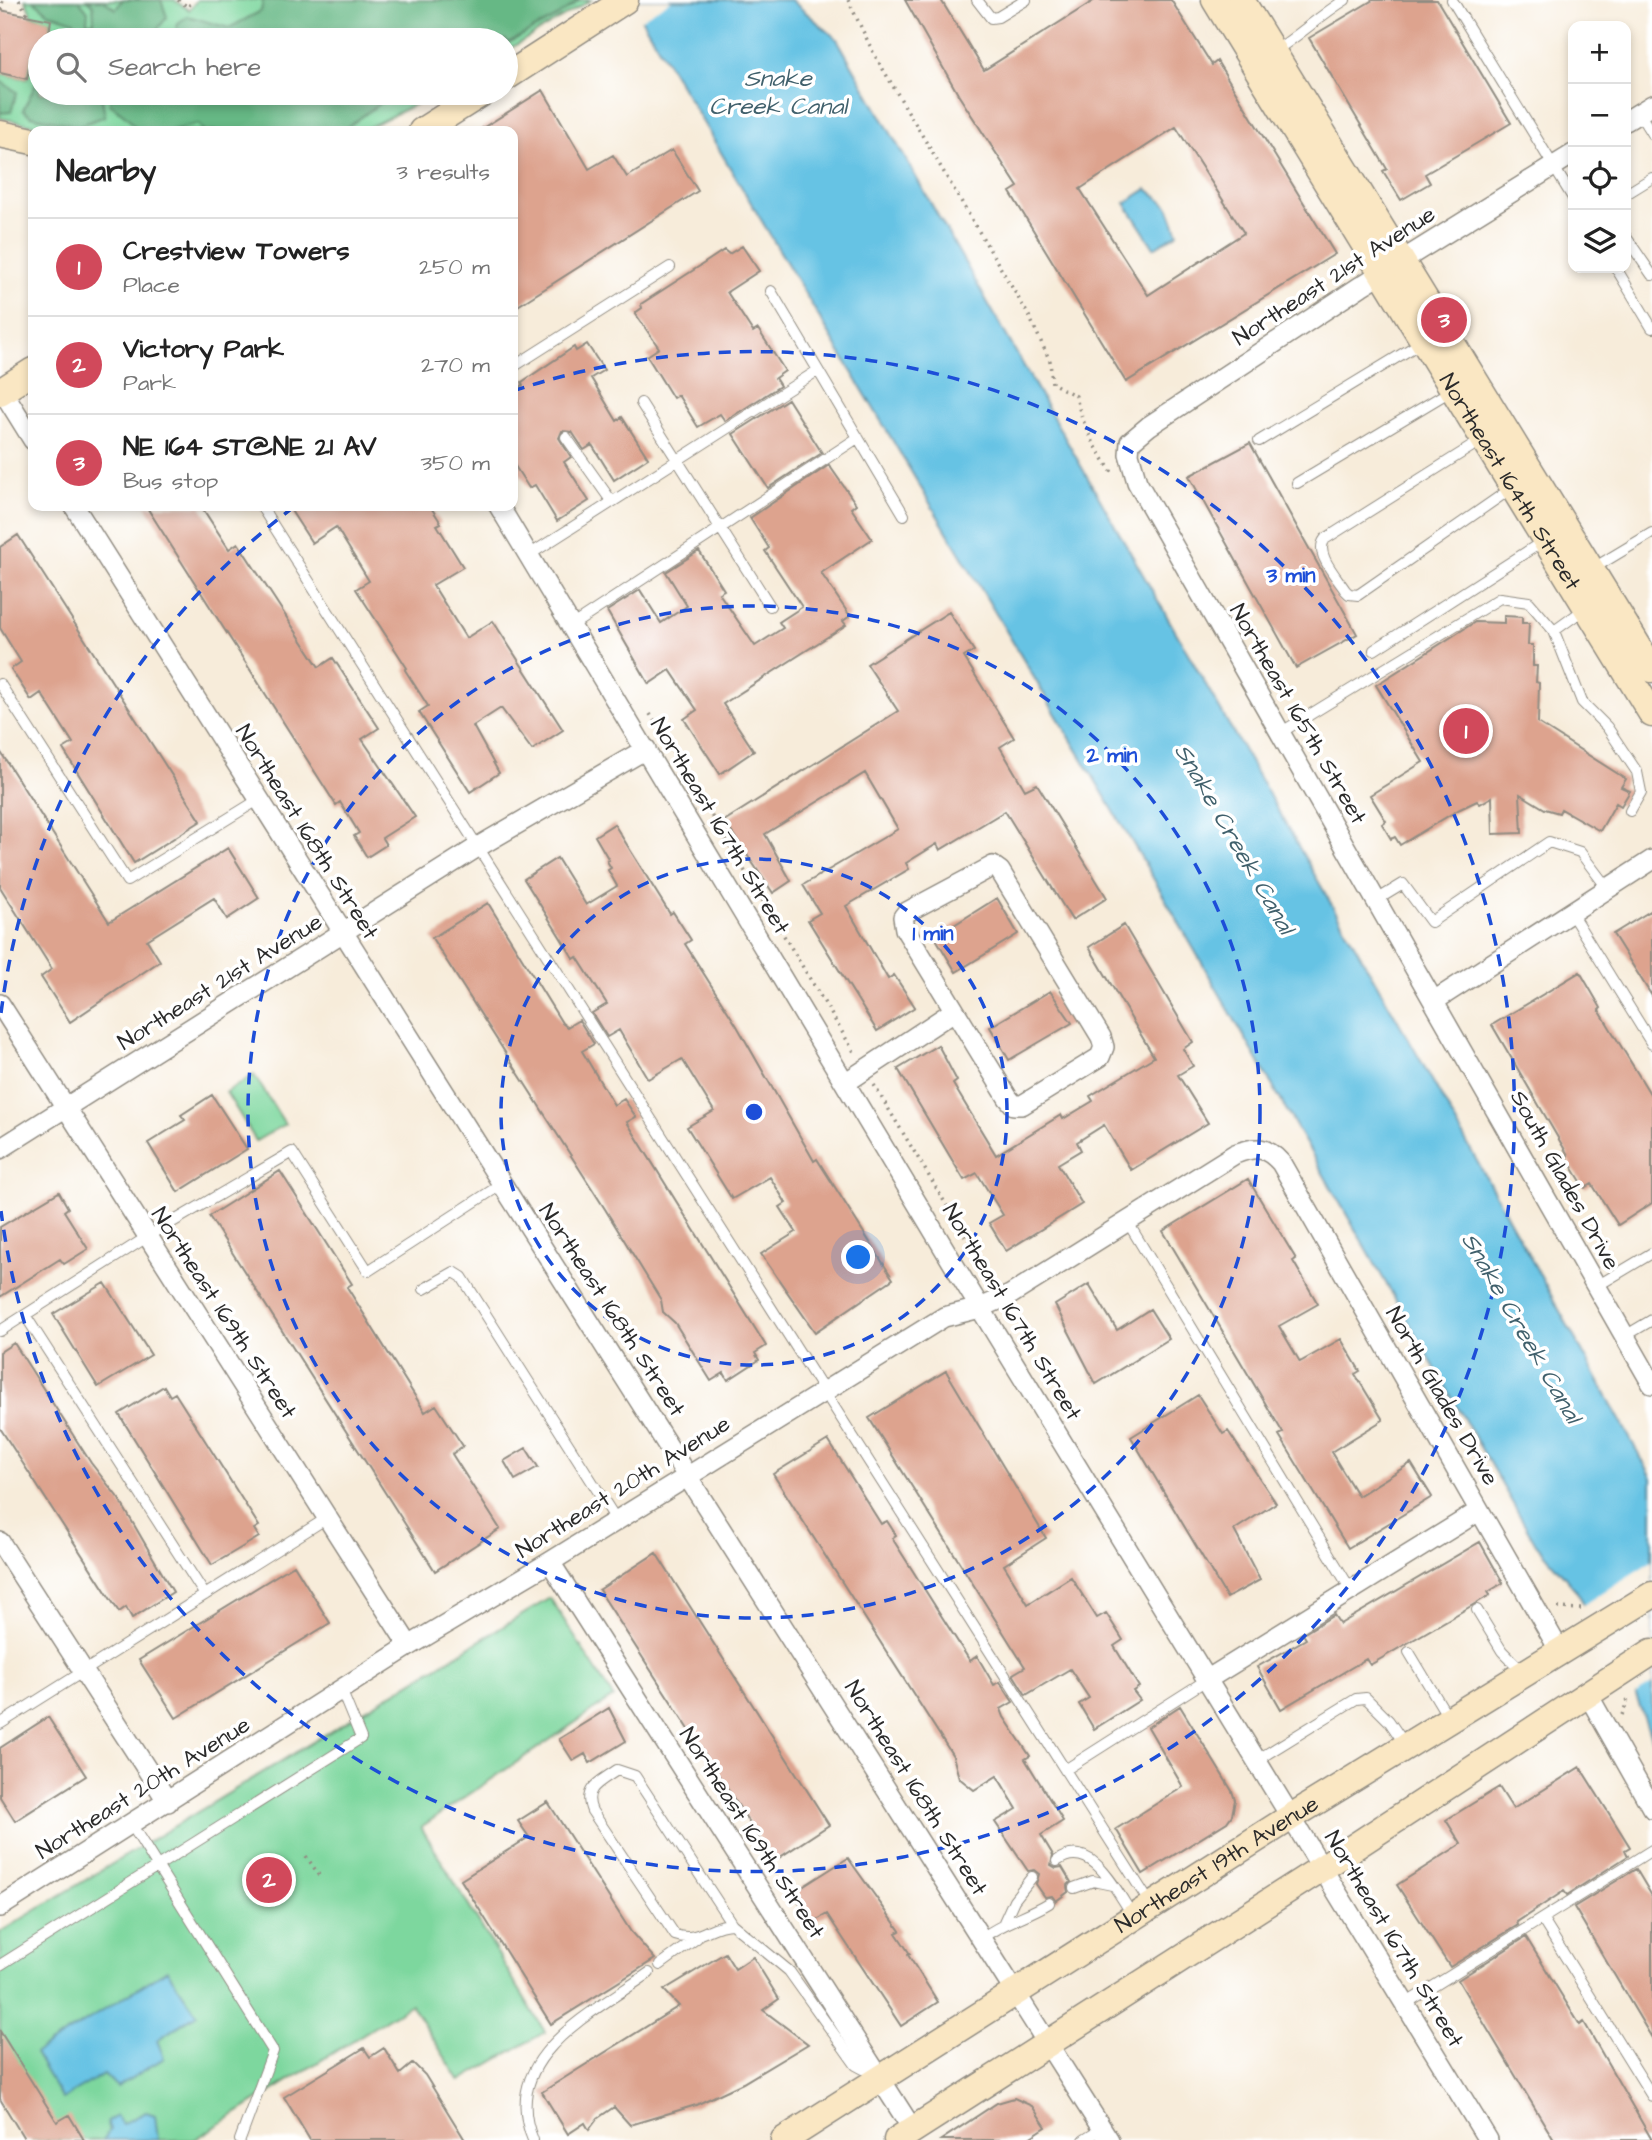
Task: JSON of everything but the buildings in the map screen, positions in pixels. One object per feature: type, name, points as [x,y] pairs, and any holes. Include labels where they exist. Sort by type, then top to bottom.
[{"type":"street","name":"Northeast 164th Street","points":[[1215,0],[1391,267],[1522,480],[1591,570],[1652,669]]},
{"type":"street","name":"Northeast 164th Street","points":[[1241,0],[1391,267],[1423,342],[1452,389],[1494,435]]},
{"type":"street","points":[[518,69],[618,4]]},
{"type":"street","points":[[415,126],[459,105]]},
{"type":"street","points":[[430,126],[463,105]]},
{"type":"street","points":[[0,134],[28,140]]},
{"type":"street","name":"Northeast 21st Avenue","points":[[1128,447],[1149,426],[1391,267],[1568,158]]},
{"type":"street","points":[[28,374],[1,391],[28,432]]},
{"type":"street","name":"Northeast 165th Street","points":[[1128,447],[1137,482],[1434,1001]]},
{"type":"street","name":"Northeast 164th Street","points":[[1522,480],[1545,540],[1652,714]]},
{"type":"street","name":"Northeast 168th Street","points":[[77,511],[341,934],[690,1476],[1105,2134]]},
{"type":"street","name":"Northeast 167th Street","points":[[502,511],[980,1308],[1488,2140]]},
{"type":"street","name":"Northeast 21st Avenue","points":[[0,1149],[477,848],[646,748]]},
{"type":"street","points":[[1434,1001],[1652,860]]},
{"type":"street","points":[[993,866],[1000,871],[1101,1037],[1104,1047],[1100,1057],[1022,1105],[1014,1105],[954,1011],[905,929],[903,917],[907,912],[993,866]]},
{"type":"street","name":"South Glades Drive","points":[[1434,1001],[1652,1384]]},
{"type":"street","name":"Northeast 169th Street","points":[[0,1004],[409,1646]]},
{"type":"street","points":[[845,1083],[954,1011]]},
{"type":"street","name":"Northeast 20th Avenue","points":[[0,1906],[342,1692],[409,1646],[617,1521],[944,1317],[980,1308],[1010,1295],[1127,1221],[1249,1149],[1261,1147],[1271,1152],[1281,1163]]},
{"type":"street","name":"North Glades Drive","points":[[1281,1163],[1561,1653]]},
{"type":"street","points":[[1208,1679],[1479,1511]]},
{"type":"street","points":[[0,1542],[168,1802]]},
{"type":"street","name":"Northeast 169th Street","points":[[550,1562],[881,2078],[909,2137]]},
{"type":"street","name":"Northeast 19th Avenue","points":[[784,2140],[1291,1816],[1652,1595]]},
{"type":"street","points":[[909,2137],[1047,2042],[1322,1868],[1652,1652]]},
{"type":"street","points":[[1587,1693],[1652,1808]]},
{"type":"lane","points":[[977,0],[991,18],[998,18],[1026,0]]},
{"type":"lane","points":[[1272,52],[1293,40],[1314,19],[1345,0]]},
{"type":"lane","points":[[1452,0],[1568,190]]},
{"type":"lane","points":[[1639,113],[1652,134]]},
{"type":"lane","points":[[1631,191],[1652,178]]},
{"type":"lane","points":[[1631,244],[1652,275]]},
{"type":"lane","points":[[518,364],[670,267]]},
{"type":"lane","points":[[1619,273],[1652,328]]},
{"type":"lane","points":[[771,291],[856,439],[904,515]]},
{"type":"lane","points":[[1259,442],[1423,342]]},
{"type":"lane","points":[[529,555],[817,371]]},
{"type":"lane","points":[[1297,483],[1452,389]]},
{"type":"lane","points":[[642,403],[770,606]]},
{"type":"lane","points":[[1494,435],[1325,539],[1321,544],[1321,552],[1345,590],[1349,594],[1358,595],[1522,480]]},
{"type":"lane","points":[[566,436],[612,502]]},
{"type":"lane","points":[[571,626],[856,439]]},
{"type":"lane","points":[[264,511],[1065,1770],[1142,1911]]},
{"type":"lane","points":[[1591,570],[1652,533]]},
{"type":"lane","points":[[1374,650],[1545,540]]},
{"type":"lane","points":[[1280,733],[1500,598],[1529,602],[1554,631],[1582,702],[1607,727],[1637,772],[1641,792],[1630,811]]},
{"type":"lane","points":[[1554,631],[1587,608]]},
{"type":"lane","points":[[0,684],[127,881],[258,800]]},
{"type":"lane","points":[[1375,901],[1403,884],[1431,922],[1549,842],[1580,852],[1608,889]]},
{"type":"lane","points":[[1571,913],[1652,1044]]},
{"type":"lane","points":[[0,1331],[146,1237],[292,1152],[368,1270],[502,1184]]},
{"type":"lane","points":[[1127,1221],[1351,1590]]},
{"type":"lane","points":[[1597,1286],[1652,1253]]},
{"type":"lane","points":[[424,1289],[454,1272],[462,1277],[617,1521]]},
{"type":"lane","points":[[24,1315],[205,1595]]},
{"type":"lane","points":[[1625,1336],[1652,1320]]},
{"type":"lane","points":[[0,1724],[327,1518]]},
{"type":"lane","points":[[1477,1610],[1502,1651],[1525,1675]]},
{"type":"lane","points":[[1409,1652],[1450,1721]]},
{"type":"lane","points":[[1065,1770],[1208,1679]]},
{"type":"lane","points":[[0,1965],[361,1738],[342,1692]]},
{"type":"lane","points":[[1257,1760],[1356,1699],[1366,1698],[1389,1721],[1406,1747]]},
{"type":"lane","points":[[699,1936],[686,1939],[675,1935],[592,1811],[587,1799],[590,1788],[618,1770],[635,1776],[732,1924],[789,1971],[856,2065],[881,2078]]},
{"type":"lane","points":[[131,1824],[273,2051],[240,2140]]},
{"type":"lane","points":[[1405,2004],[1652,1850]]},
{"type":"lane","points":[[1057,1861],[1065,1855],[1082,1855],[1094,1861],[1112,1885],[1142,1911]]},
{"type":"lane","points":[[1004,1922],[1014,1900],[1032,1877]]},
{"type":"lane","points":[[1074,1888],[1093,1881],[1112,1885]]},
{"type":"lane","points":[[982,1938],[1004,1922],[1026,1917],[1049,1903]]},
{"type":"lane","points":[[1542,1919],[1652,2096]]},
{"type":"lane","points":[[660,1965],[719,1924],[732,1924]]},
{"type":"lane","points":[[533,2140],[526,2123],[524,2105],[538,2058],[557,2039],[649,1973]]},
{"type":"lane","points":[[1084,2140],[1105,2134]]},
{"type":"path","points":[[1,10],[3,0]]},
{"type":"path","points":[[19,0],[28,15]]},
{"type":"path","points":[[178,0],[188,7],[193,0]]},
{"type":"path","points":[[848,0],[874,54],[1029,316],[1050,361],[1052,383],[1076,396],[1080,418],[1091,440],[1119,482]]},
{"type":"path","points":[[647,709],[992,1282],[998,1286]]},
{"type":"path","points":[[306,1856],[321,1878]]},
{"type":"green space","points":[[25,0],[174,0],[189,10],[197,0],[591,0],[518,44],[518,28],[50,28],[51,21],[32,16]]},
{"type":"green space","points":[[33,0],[79,0],[88,11],[87,22],[94,22],[93,5],[87,0],[103,0],[116,9],[122,0],[161,0],[167,17],[158,28],[75,28],[74,21],[49,13]]},
{"type":"green space","points":[[263,0],[580,0],[557,17],[518,38],[518,28],[229,28],[261,11]]},
{"type":"green space","points":[[188,16],[229,28],[177,28],[178,23]]},
{"type":"green space","points":[[0,73],[27,79],[28,74],[28,105],[414,105],[371,126],[38,126],[0,118]]},
{"type":"green space","points":[[0,81],[17,92],[11,112],[0,113]]},
{"type":"green space","points":[[28,100],[28,105],[103,105],[105,116],[79,126],[31,116],[23,110]]},
{"type":"green space","points":[[111,105],[378,105],[349,126],[134,126]]},
{"type":"green space","points":[[254,1075],[285,1124],[256,1141],[226,1092]]},
{"type":"green space","points":[[550,1598],[613,1697],[421,1827],[545,2032],[460,2081],[411,2004],[194,2140],[32,2140],[0,2089],[0,1932]]},
{"type":"water","name":"Snake Creek Canal","points":[[630,0],[791,0],[837,39],[1441,1096],[1652,1478],[1652,1740],[1635,1693],[1576,1590],[1536,1544],[1141,857]]},
{"type":"water","points":[[1147,189],[1168,206],[1178,233],[1154,248],[1125,203]]},
{"type":"water","points":[[167,1970],[197,2014],[157,2040],[164,2058],[117,2087],[104,2074],[62,2099],[35,2053]]},
{"type":"water","points":[[146,2112],[155,2115],[158,2140],[103,2140],[110,2130],[107,2122],[116,2116],[122,2124]]},
{"type":"pier","points":[[627,0],[672,0],[640,20]]},
{"type":"pier","points":[[1652,1561],[1652,1684],[1633,1696],[1581,1606]]},
{"type":"place","name":"NE 164 ST@NE 21 AV","points":[[1444,320]]},
{"type":"place","name":"Crestview Towers","points":[[1466,731]]},
{"type":"place","name":"Victory Park","points":[[269,1880]]}]
